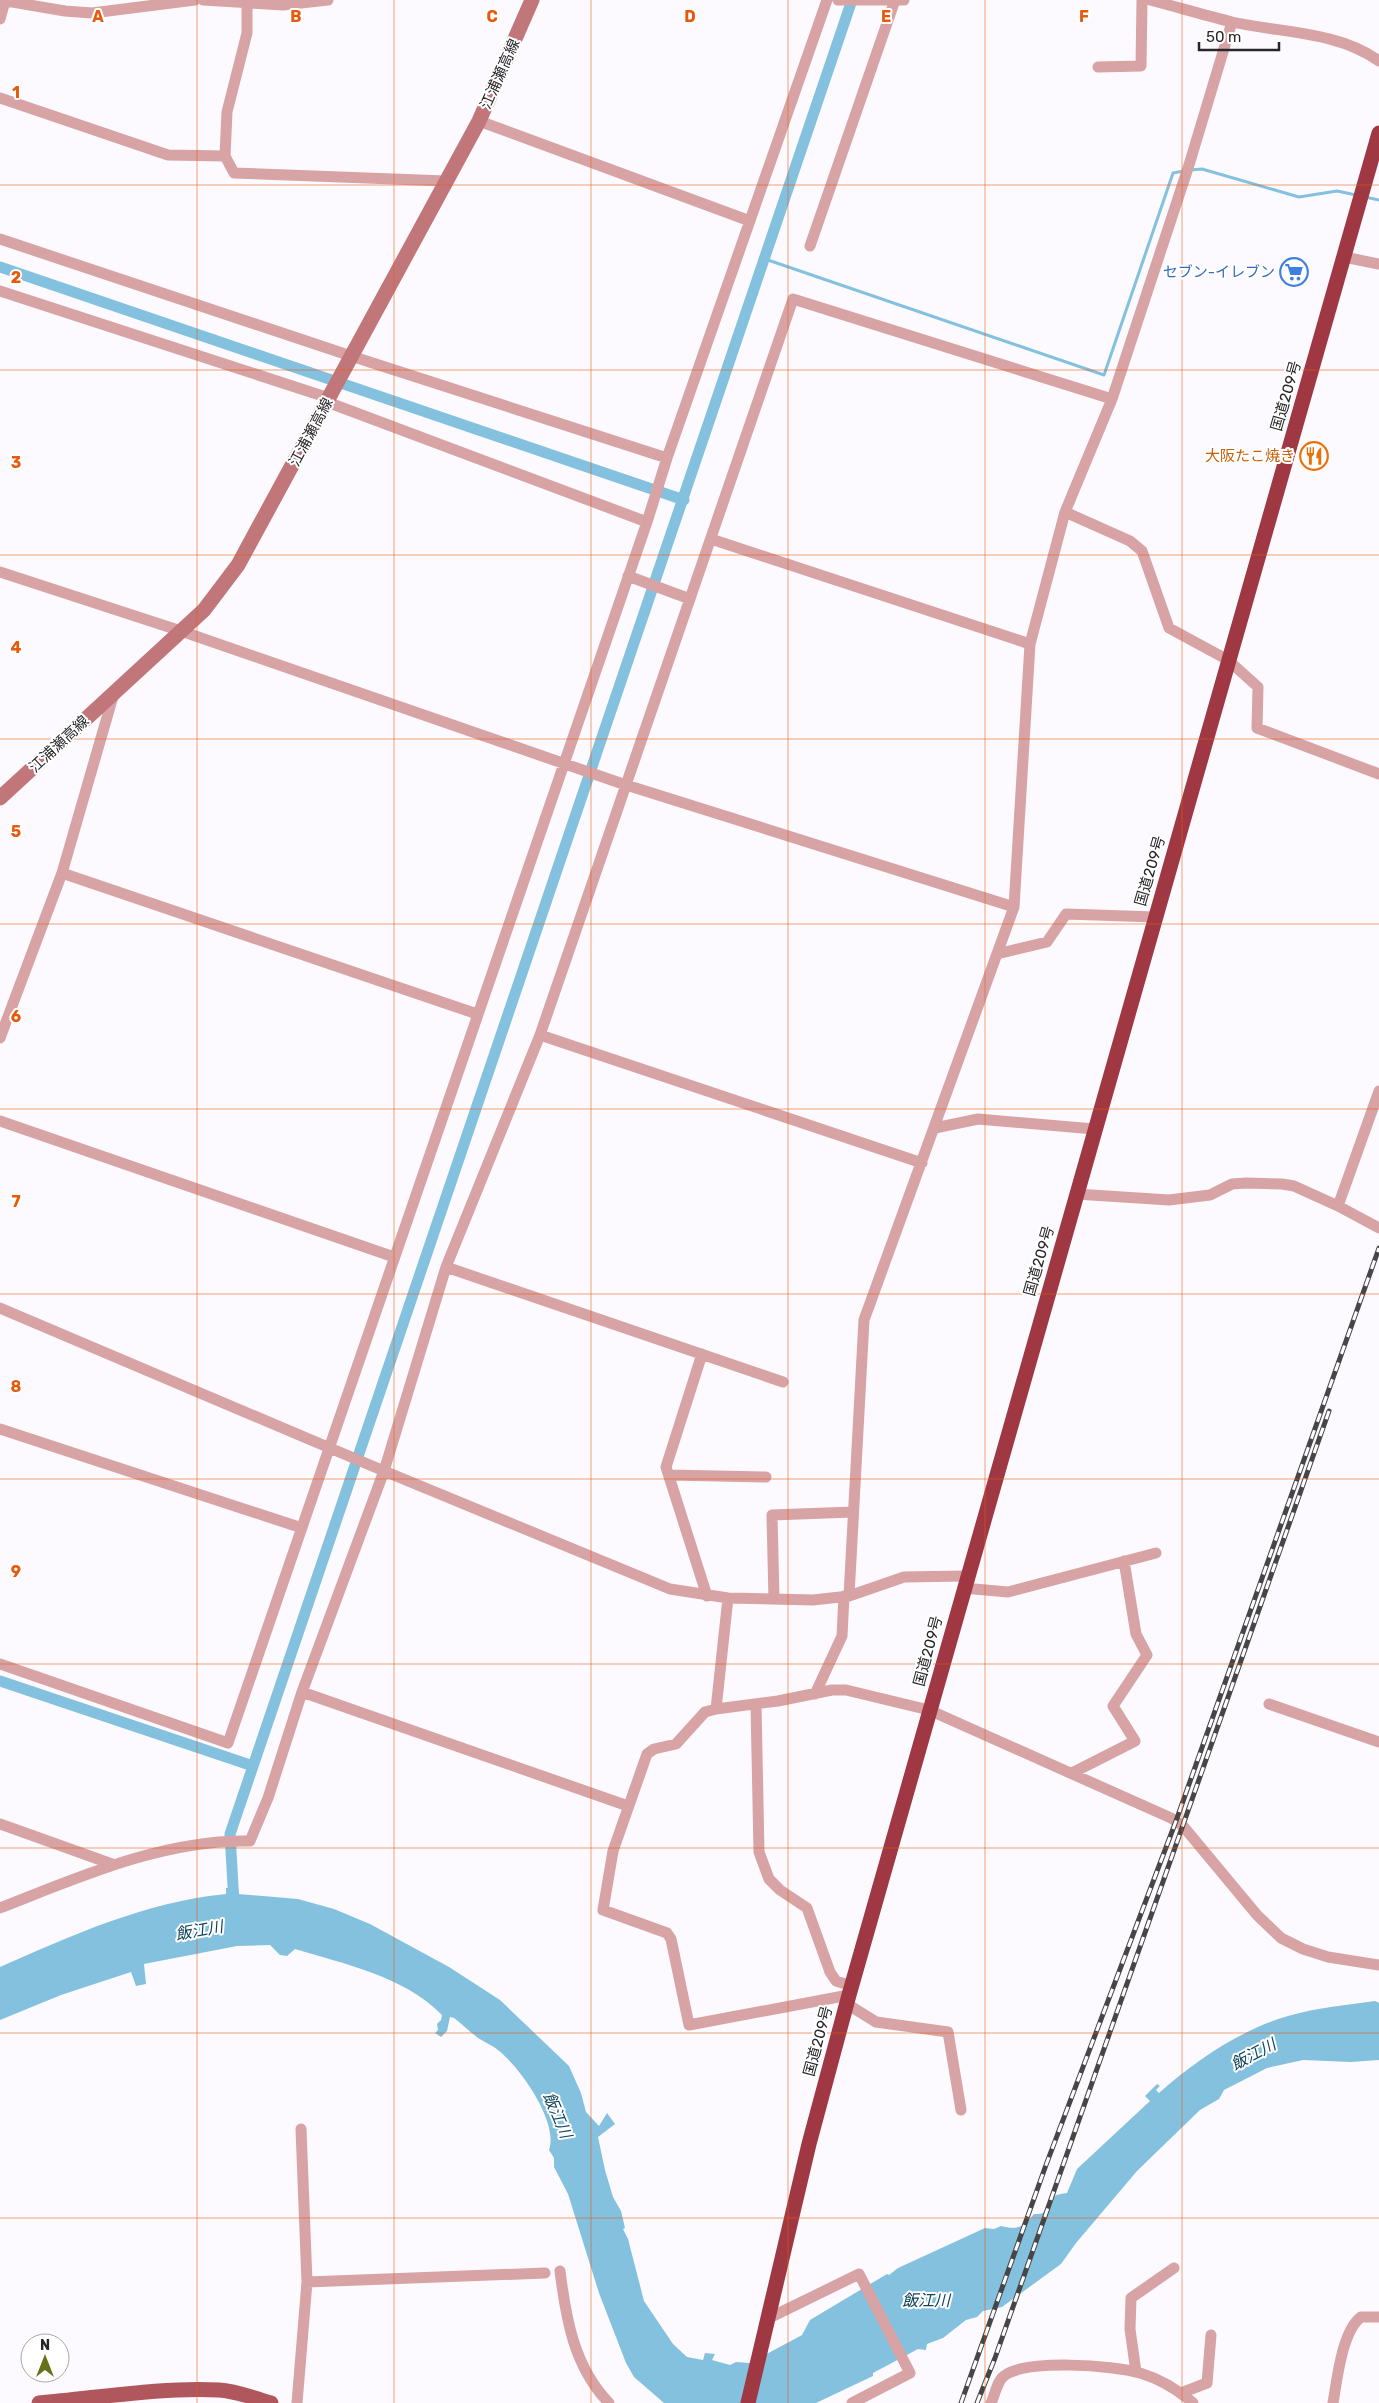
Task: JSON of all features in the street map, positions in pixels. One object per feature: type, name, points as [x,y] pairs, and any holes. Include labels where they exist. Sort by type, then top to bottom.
[{"type":"highway","name":"国道209号","points":[[748,2403],[809,2144],[849,1995],[1379,133]]},
{"type":"main road","name":"江浦瀬高線","points":[[0,798],[7,785],[114,693],[221,591],[238,565],[479,121],[532,0]]},
{"type":"main road","points":[[38,2403],[164,2392],[219,2390],[234,2392],[271,2403]]},
{"type":"street","points":[[0,19],[3,1],[65,11],[92,13],[195,0]]},
{"type":"street","points":[[204,0],[247,1],[283,5],[328,0]]},
{"type":"street","points":[[0,1664],[228,1743],[302,1528],[333,1449],[394,1257],[630,577],[667,458],[827,0]]},
{"type":"street","points":[[810,246],[894,1],[838,0]]},
{"type":"street","points":[[1098,67],[1141,66],[1142,0]]},
{"type":"street","points":[[1150,0],[1232,22],[1347,43],[1365,51],[1379,61]]},
{"type":"street","points":[[247,1],[247,33],[227,112],[225,156],[234,173],[446,181]]},
{"type":"street","points":[[815,1694],[842,1636],[854,1512],[864,1320],[1014,907],[1030,644],[1065,512],[1112,399],[1187,170],[1232,22]]},
{"type":"street","points":[[0,98],[168,155],[225,156]]},
{"type":"street","points":[[479,121],[750,221]]},
{"type":"street","points":[[0,239],[349,360],[667,458]]},
{"type":"street","points":[[1344,257],[1379,264]]},
{"type":"street","points":[[0,291],[328,400],[647,522]]},
{"type":"street","points":[[0,1908],[112,1864],[222,1840],[250,1841],[268,1798],[302,1692],[384,1471],[446,1267],[540,1035],[687,598],[711,539],[793,299],[1112,399]]},
{"type":"street","points":[[1065,512],[1130,541],[1142,551],[1169,628],[1228,660],[1258,687],[1256,728],[1379,774]]},
{"type":"street","points":[[711,539],[1030,644]]},
{"type":"street","points":[[0,572],[181,631],[565,765],[1014,907]]},
{"type":"street","points":[[630,577],[687,598]]},
{"type":"street","points":[[0,1038],[62,873],[114,693]]},
{"type":"street","points":[[62,873],[477,1014]]},
{"type":"street","points":[[997,954],[1047,942],[1066,914],[1155,917]]},
{"type":"street","points":[[540,1035],[922,1163]]},
{"type":"street","points":[[1338,1206],[1379,1091]]},
{"type":"street","points":[[935,1128],[978,1119],[1094,1129]]},
{"type":"street","points":[[0,1121],[394,1257]]},
{"type":"street","points":[[1076,1194],[1169,1200],[1210,1195],[1232,1184],[1246,1182],[1294,1186],[1338,1206],[1379,1228]]},
{"type":"street","points":[[446,1267],[783,1382]]},
{"type":"street","points":[[0,1308],[384,1471],[670,1589],[728,1598],[813,1600],[846,1596],[904,1577],[965,1582],[1008,1592],[1156,1553]]},
{"type":"street","points":[[702,1354],[666,1467],[707,1596]]},
{"type":"street","points":[[0,1429],[302,1528]]},
{"type":"street","points":[[669,1475],[766,1477]]},
{"type":"street","points":[[774,1599],[772,1515],[854,1512]]},
{"type":"street","points":[[1072,1774],[1135,1741],[1113,1706],[1148,1655],[1136,1634],[1124,1561]]},
{"type":"street","points":[[716,1709],[728,1598]]},
{"type":"street","points":[[849,1995],[689,2026],[671,1939],[666,1933],[603,1910],[613,1851],[647,1754],[654,1749],[676,1744],[706,1712],[832,1690],[846,1690],[929,1710],[1171,1818],[1183,1826],[1257,1915],[1281,1938],[1303,1949],[1328,1957],[1379,1965]]},
{"type":"street","points":[[302,1692],[628,1806]]},
{"type":"street","points":[[756,1704],[759,1852],[769,1879],[780,1890],[807,1908],[830,1972],[836,1981],[876,2022],[948,2032],[961,2110]]},
{"type":"street","points":[[1269,1704],[1379,1742]]},
{"type":"street","points":[[0,1824],[112,1864]]},
{"type":"street","points":[[297,2403],[307,2282],[301,2129]]},
{"type":"street","points":[[1136,2372],[1130,2329],[1131,2298],[1174,2268]]},
{"type":"street","points":[[560,2271],[566,2321],[575,2349],[588,2375],[609,2403]]},
{"type":"street","points":[[307,2282],[545,2273]]},
{"type":"street","points":[[769,2318],[859,2274],[910,2373],[852,2403]]},
{"type":"street","points":[[1333,2403],[1341,2358],[1353,2324],[1361,2317],[1379,2317]]},
{"type":"street","points":[[1181,2394],[1208,2383],[1211,2335]]},
{"type":"street","points":[[991,2403],[1002,2377],[1020,2368],[1049,2366],[1101,2367],[1136,2372],[1162,2382],[1193,2403]]},
{"type":"water","name":"飯江川","points":[[226,1888],[236,1888],[238,1894],[298,1899],[334,1909],[370,1924],[449,1967],[500,2000],[569,2066],[581,2093],[586,2112],[599,2126],[607,2113],[615,2124],[598,2137],[605,2170],[613,2197],[621,2211],[625,2228],[623,2229],[628,2239],[644,2301],[673,2344],[687,2357],[703,2360],[705,2353],[715,2354],[712,2360],[730,2365],[736,2362],[750,2363],[802,2335],[810,2320],[898,2268],[985,2228],[994,2229],[1001,2226],[1016,2228],[1023,2225],[1034,2214],[1044,2213],[1055,2196],[1067,2193],[1077,2169],[1150,2101],[1145,2096],[1157,2084],[1160,2086],[1156,2090],[1159,2093],[1203,2058],[1253,2029],[1299,2013],[1375,2001],[1379,2003],[1379,2060],[1351,2062],[1303,2060],[1267,2068],[1224,2090],[1219,2099],[1200,2110],[1137,2171],[1076,2243],[1061,2264],[1002,2307],[983,2311],[977,2317],[966,2320],[943,2338],[927,2344],[926,2350],[918,2349],[873,2373],[873,2376],[816,2403],[664,2403],[634,2377],[626,2363],[599,2293],[568,2194],[554,2167],[554,2158],[549,2150],[551,2138],[548,2125],[536,2096],[507,2058],[496,2048],[478,2038],[454,2018],[450,2017],[447,2031],[441,2037],[435,2033],[438,2030],[437,2024],[441,2020],[442,2015],[410,1990],[373,1973],[295,1949],[287,1956],[280,1955],[270,1945],[237,1946],[144,1964],[146,1984],[136,1986],[131,1972],[61,1995],[0,2020],[0,1967],[82,1932],[138,1912],[196,1898],[226,1894]]},
{"type":"waterway","points":[[234,1903],[230,1834],[852,0]]},
{"type":"waterway","points":[[1190,170],[1202,169],[1299,197],[1337,191],[1356,195]]},
{"type":"waterway","points":[[765,259],[1104,375],[1173,173],[1184,171]]},
{"type":"waterway","points":[[1365,197],[1379,200]]},
{"type":"waterway","points":[[0,267],[684,500]]},
{"type":"waterway","points":[[0,1681],[253,1766]]},
{"type":"railway","points":[[961,2403],[1046,2165],[1176,1821],[1379,1248]]},
{"type":"railway","points":[[977,2403],[995,2358],[1329,1411]]},
{"type":"place","name":"セブン-イレブン","points":[[1294,272]]},
{"type":"place","name":"大阪たこ焼き","points":[[1314,456]]}]
